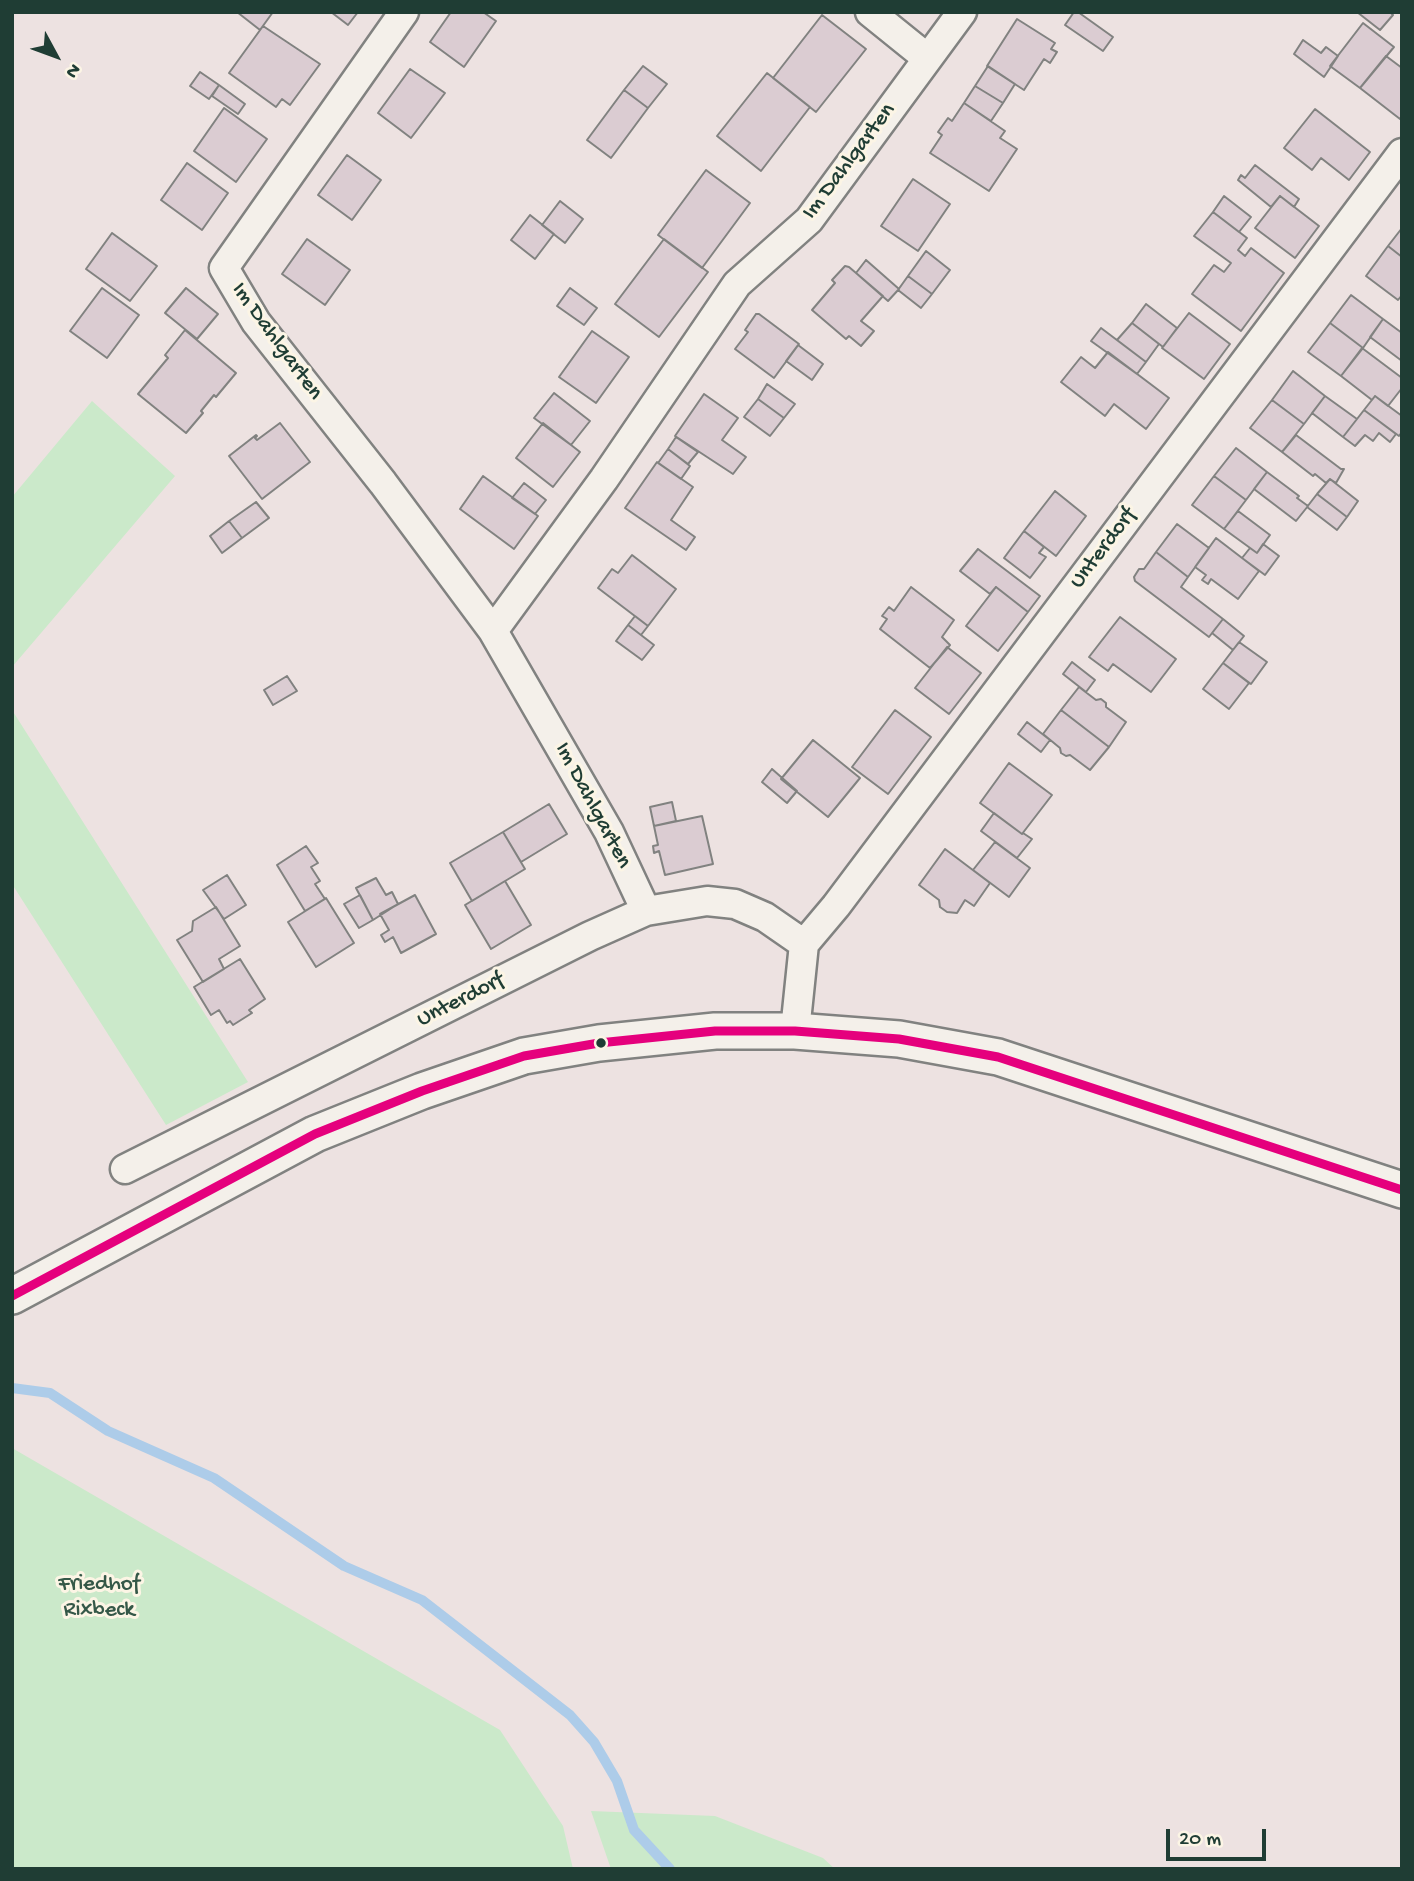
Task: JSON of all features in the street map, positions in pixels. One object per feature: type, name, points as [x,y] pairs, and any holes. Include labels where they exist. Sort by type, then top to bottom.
[{"type":"street","name":"Im Dahlgarten","points":[[404,12],[224,268],[256,322],[383,483],[493,631],[609,832],[646,911]]},
{"type":"street","points":[[870,12],[927,58]]},
{"type":"street","name":"Im Dahlgarten","points":[[493,631],[604,479],[737,284],[809,219],[962,12]]},
{"type":"street","name":"Unterdorf","points":[[124,1169],[590,936],[646,911],[707,901],[735,904],[765,917],[804,944],[836,906],[1402,153]]},
{"type":"street","points":[[794,1031],[804,944]]},
{"type":"street","points":[[12,1296],[315,1134],[422,1091],[524,1056],[599,1043],[715,1031],[794,1031],[899,1039],[998,1058],[1402,1190]]},
{"type":"green space","points":[[92,401],[175,476],[12,667],[12,497]]},
{"type":"green space","points":[[12,710],[248,1082],[166,1125],[12,884]]},
{"type":"green space","name":"Friedhof Rixbeck","points":[[12,1448],[500,1730],[563,1826],[573,1869],[12,1869]]},
{"type":"green space","points":[[591,1811],[715,1816],[823,1858],[835,1869],[611,1869]]},
{"type":"building","points":[[237,12],[273,12],[260,30]]},
{"type":"building","points":[[331,12],[358,12],[348,25]]},
{"type":"building","points":[[451,12],[483,12],[496,21],[464,67],[430,42]]},
{"type":"building","points":[[1074,12],[1078,12],[1113,37],[1103,51],[1065,25]]},
{"type":"building","points":[[1357,12],[1390,12],[1393,15],[1380,30]]},
{"type":"building","points":[[822,15],[866,49],[816,112],[773,78]]},
{"type":"building","points":[[1017,19],[1055,43],[1051,49],[1057,52],[1050,63],[1044,59],[1024,90],[987,66]]},
{"type":"building","points":[[1363,23],[1394,47],[1360,88],[1330,66]]},
{"type":"building","points":[[263,26],[320,64],[290,105],[282,99],[276,107],[229,73]]},
{"type":"building","points":[[1303,40],[1321,53],[1326,47],[1338,56],[1324,77],[1294,54]]},
{"type":"building","points":[[1386,56],[1402,68],[1400,119],[1360,88]]},
{"type":"building","points":[[643,66],[667,84],[648,108],[624,90]]},
{"type":"building","points":[[988,66],[1015,84],[1003,103],[975,86]]},
{"type":"building","points":[[410,69],[445,93],[411,138],[378,113]]},
{"type":"building","points":[[200,72],[219,85],[209,99],[190,86]]},
{"type":"building","points":[[767,73],[810,107],[761,171],[717,136]]},
{"type":"building","points":[[219,85],[245,104],[238,114],[212,96]]},
{"type":"building","points":[[975,86],[1003,103],[991,121],[964,103]]},
{"type":"building","points":[[624,90],[648,108],[611,158],[587,140]]},
{"type":"building","points":[[964,103],[1005,131],[1000,138],[1017,149],[989,191],[930,153],[942,135],[938,132],[948,118],[952,121]]},
{"type":"building","points":[[224,108],[267,139],[236,182],[194,151]]},
{"type":"building","points":[[1315,109],[1370,152],[1349,180],[1321,158],[1312,170],[1284,148]]},
{"type":"building","points":[[347,155],[381,180],[352,220],[318,195]]},
{"type":"building","points":[[187,163],[228,193],[202,230],[161,200]]},
{"type":"building","points":[[1255,165],[1299,199],[1294,207],[1280,196],[1271,207],[1238,180],[1241,175],[1245,178]]},
{"type":"building","points":[[706,170],[750,203],[702,268],[658,235]]},
{"type":"building","points":[[913,179],[950,204],[918,251],[881,226]]},
{"type":"building","points":[[1224,196],[1251,217],[1239,232],[1213,212]]},
{"type":"building","points":[[1280,196],[1319,226],[1295,258],[1255,228]]},
{"type":"building","points":[[560,201],[583,219],[565,243],[542,225]]},
{"type":"building","points":[[1213,212],[1247,238],[1238,250],[1245,256],[1251,248],[1284,273],[1241,331],[1192,294],[1214,265],[1224,272],[1231,263],[1194,236]]},
{"type":"building","points":[[530,215],[554,234],[535,259],[511,240]]},
{"type":"building","points":[[1402,228],[1402,257],[1388,246]]},
{"type":"building","points":[[112,233],[157,266],[130,301],[86,269]]},
{"type":"building","points":[[307,239],[350,270],[325,305],[282,274]]},
{"type":"building","points":[[664,239],[708,272],[659,337],[615,304]]},
{"type":"building","points":[[1388,246],[1402,257],[1402,295],[1398,300],[1366,276]]},
{"type":"building","points":[[926,251],[950,270],[932,294],[908,276]]},
{"type":"building","points":[[866,260],[899,289],[888,301],[856,273]]},
{"type":"building","points":[[845,266],[883,296],[861,321],[874,331],[861,346],[849,336],[846,339],[812,310],[835,283],[832,280]]},
{"type":"building","points":[[908,276],[932,294],[921,308],[898,290]]},
{"type":"building","points":[[102,288],[139,315],[107,358],[70,331]]},
{"type":"building","points":[[186,288],[218,314],[197,339],[165,313]]},
{"type":"building","points":[[570,288],[597,308],[584,325],[557,306]]},
{"type":"building","points":[[1351,295],[1383,319],[1363,348],[1330,323]]},
{"type":"building","points":[[1146,304],[1177,328],[1163,347],[1132,323]]},
{"type":"building","points":[[1189,313],[1230,344],[1204,379],[1162,348]]},
{"type":"building","points":[[756,314],[799,344],[774,378],[735,349],[748,332],[745,330]]},
{"type":"building","points":[[1383,319],[1402,333],[1402,361],[1370,337]]},
{"type":"building","points":[[1132,323],[1159,344],[1146,362],[1117,340]]},
{"type":"building","points":[[1330,323],[1363,348],[1341,376],[1308,352]]},
{"type":"building","points":[[1101,328],[1146,362],[1137,374],[1091,341]]},
{"type":"building","points":[[185,330],[236,373],[216,397],[214,395],[186,433],[138,394],[168,358],[165,355]]},
{"type":"building","points":[[592,331],[629,357],[596,403],[559,377]]},
{"type":"building","points":[[798,345],[823,364],[812,380],[786,361]]},
{"type":"building","points":[[1362,348],[1402,378],[1402,388],[1388,406],[1375,396],[1372,400],[1341,376]]},
{"type":"building","points":[[1108,352],[1169,398],[1146,429],[1114,404],[1105,416],[1061,382],[1081,357],[1095,368]]},
{"type":"building","points":[[1293,371],[1325,396],[1304,424],[1272,400]]},
{"type":"building","points":[[767,384],[795,404],[784,418],[758,399]]},
{"type":"building","points":[[554,393],[590,421],[571,445],[534,418]]},
{"type":"building","points":[[704,394],[738,418],[722,440],[746,457],[733,474],[675,436]]},
{"type":"building","points":[[1325,396],[1357,419],[1343,437],[1312,413]]},
{"type":"building","points":[[1375,396],[1402,416],[1402,432],[1399,436],[1364,410]]},
{"type":"building","points":[[758,399],[784,418],[770,436],[744,417]]},
{"type":"building","points":[[1272,400],[1304,424],[1282,452],[1250,428]]},
{"type":"building","points":[[1364,410],[1396,434],[1390,442],[1379,433],[1373,441],[1365,435],[1355,446],[1343,437]]},
{"type":"building","points":[[280,423],[310,462],[262,499],[229,456],[256,435],[257,440]]},
{"type":"building","points":[[543,423],[580,452],[553,487],[516,458]]},
{"type":"building","points":[[1296,435],[1344,469],[1336,483],[1330,479],[1326,483],[1315,474],[1313,476],[1282,452]]},
{"type":"building","points":[[676,437],[698,452],[688,464],[668,449]]},
{"type":"building","points":[[1236,448],[1267,472],[1246,500],[1214,476]]},
{"type":"building","points":[[668,449],[690,466],[681,479],[658,463]]},
{"type":"building","points":[[657,462],[693,487],[671,520],[695,537],[686,550],[625,508]]},
{"type":"building","points":[[1267,472],[1308,506],[1296,521],[1254,489]]},
{"type":"building","points":[[483,476],[538,516],[514,549],[460,509]]},
{"type":"building","points":[[1214,476],[1246,500],[1224,529],[1192,505]]},
{"type":"building","points":[[1330,479],[1358,501],[1347,517],[1317,494]]},
{"type":"building","points":[[524,483],[546,500],[535,514],[512,498]]},
{"type":"building","points":[[1055,491],[1086,516],[1056,556],[1024,531]]},
{"type":"building","points":[[1317,494],[1347,517],[1337,530],[1307,507]]},
{"type":"building","points":[[256,502],[269,518],[242,538],[229,521]]},
{"type":"building","points":[[1238,511],[1270,535],[1257,553],[1224,529]]},
{"type":"building","points":[[229,521],[242,538],[222,553],[210,536]]},
{"type":"building","points":[[1177,524],[1209,548],[1188,577],[1156,552]]},
{"type":"building","points":[[1024,531],[1044,547],[1039,553],[1046,557],[1030,578],[1004,558]]},
{"type":"building","points":[[1216,538],[1259,571],[1238,599],[1211,579],[1208,584],[1202,580],[1206,575],[1195,567]]},
{"type":"building","points":[[1263,544],[1279,556],[1265,575],[1242,558],[1250,548],[1257,553]]},
{"type":"building","points":[[978,549],[1040,596],[1028,612],[996,587],[990,594],[960,571]]},
{"type":"building","points":[[1156,552],[1188,577],[1181,587],[1223,619],[1209,637],[1135,581],[1134,577],[1139,569],[1144,569]]},
{"type":"building","points":[[632,555],[676,589],[648,626],[598,588],[612,569],[618,573]]},
{"type":"building","points":[[911,587],[954,620],[942,637],[950,645],[930,668],[880,629],[887,619],[882,616],[889,607],[894,611]]},
{"type":"building","points":[[996,587],[1028,612],[998,651],[966,626]]},
{"type":"building","points":[[635,616],[648,626],[641,635],[628,625]]},
{"type":"building","points":[[1120,617],[1176,659],[1151,692],[1113,664],[1108,671],[1089,657]]},
{"type":"building","points":[[1223,619],[1244,636],[1233,650],[1212,633]]},
{"type":"building","points":[[628,625],[654,645],[642,660],[616,641]]},
{"type":"building","points":[[1239,642],[1267,662],[1251,684],[1223,663]]},
{"type":"building","points":[[947,647],[981,673],[949,714],[915,688]]},
{"type":"building","points":[[1072,662],[1095,680],[1086,692],[1063,674]]},
{"type":"building","points":[[1223,663],[1249,683],[1229,709],[1203,689]]},
{"type":"building","points":[[287,676],[297,691],[273,705],[264,690]]},
{"type":"building","points":[[1079,687],[1096,700],[1101,699],[1106,703],[1106,707],[1126,722],[1109,747],[1061,710]]},
{"type":"building","points":[[895,710],[931,737],[888,794],[852,767]]},
{"type":"building","points":[[1061,710],[1109,747],[1090,770],[1070,755],[1061,753],[1060,748],[1043,734]]},
{"type":"building","points":[[1027,722],[1050,740],[1041,752],[1018,734]]},
{"type":"building","points":[[813,740],[860,778],[828,817],[781,779]]},
{"type":"building","points":[[1009,763],[1052,795],[1022,834],[980,803]]},
{"type":"building","points":[[772,769],[797,791],[787,803],[762,782]]},
{"type":"building","points":[[672,802],[676,821],[654,826],[650,807]]},
{"type":"building","points":[[549,804],[567,834],[521,862],[503,832]]},
{"type":"building","points":[[994,813],[1032,839],[1017,858],[981,831]]},
{"type":"building","points":[[702,816],[713,864],[665,875],[659,851],[654,853],[653,846],[658,845],[654,826]]},
{"type":"building","points":[[503,832],[525,869],[472,901],[450,863]]},
{"type":"building","points":[[995,842],[1030,868],[1009,897],[973,870]]},
{"type":"building","points":[[306,846],[318,863],[311,867],[320,881],[315,884],[325,899],[305,911],[277,865]]},
{"type":"building","points":[[945,849],[990,883],[974,906],[965,900],[957,913],[947,912],[940,907],[939,900],[919,885]]},
{"type":"building","points":[[227,875],[246,905],[224,919],[203,890]]},
{"type":"building","points":[[376,878],[386,895],[392,892],[398,904],[373,920],[356,888]]},
{"type":"building","points":[[505,881],[531,925],[491,949],[465,905]]},
{"type":"building","points":[[360,895],[373,920],[359,928],[344,904]]},
{"type":"building","points":[[415,895],[436,934],[401,953],[393,937],[385,942],[381,935],[389,930],[380,914]]},
{"type":"building","points":[[326,898],[354,943],[316,967],[288,922]]},
{"type":"building","points":[[216,907],[240,946],[219,959],[224,969],[203,982],[177,940],[192,931],[193,921]]},
{"type":"building","points":[[240,959],[265,999],[249,1010],[252,1013],[233,1025],[230,1021],[227,1023],[219,1010],[211,1015],[194,987]]},
{"type":"waterway","points":[[12,1388],[50,1393],[108,1431],[214,1478],[344,1566],[422,1600],[570,1715],[594,1742],[617,1781],[634,1830],[670,1869]]},
{"type":"transit line","points":[[12,1296],[315,1134],[422,1091],[524,1056],[599,1043],[715,1031],[795,1031],[899,1039],[998,1057],[1402,1190]]}]
